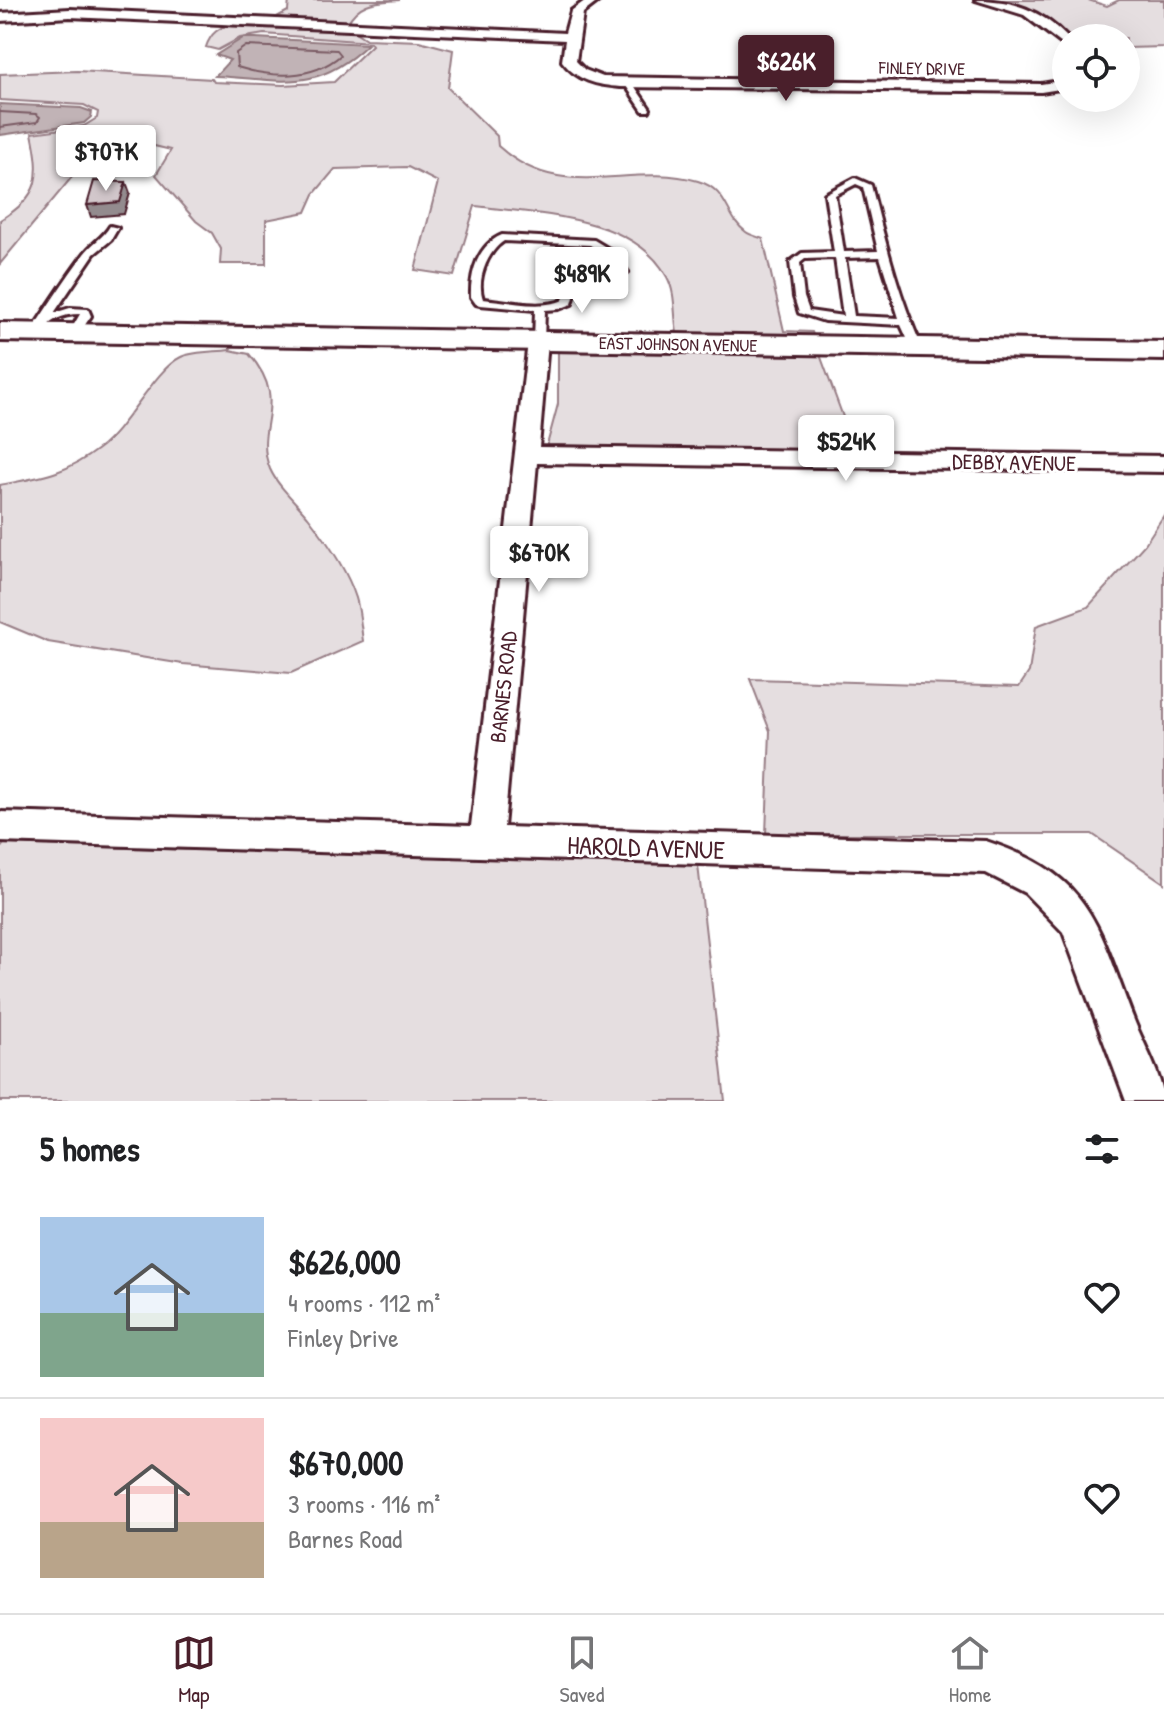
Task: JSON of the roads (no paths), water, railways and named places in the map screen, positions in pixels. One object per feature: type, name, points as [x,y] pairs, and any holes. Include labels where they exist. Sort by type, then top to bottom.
[{"type":"main road","name":"EAST JOHNSON AVENUE","points":[[0,332],[39,326],[74,333],[538,342],[911,334],[1164,351]]},
{"type":"street","points":[[0,17],[70,13],[572,37],[577,11],[594,0]]},
{"type":"street","points":[[981,0],[1014,6],[1037,15],[1052,29]]},
{"type":"street","name":"FINLEY DRIVE","points":[[572,37],[569,61],[575,69],[599,80],[628,83],[1052,86]]},
{"type":"street","name":"BARNES ROAD","points":[[486,841],[538,342]]},
{"type":"street","name":"DEBBY AVENUE","points":[[528,455],[1164,464]]},
{"type":"street","name":"HAROLD AVENUE","points":[[0,827],[986,857],[1010,864],[1036,878],[1057,896],[1077,921],[1146,1101]]},
{"type":"lane","points":[[628,83],[646,109]]},
{"type":"lane","points":[[849,318],[830,194],[855,181],[867,185],[884,254],[911,334]]},
{"type":"lane","points":[[39,326],[90,252],[108,238],[113,228]]},
{"type":"lane","points":[[502,238],[591,242],[601,245],[621,266],[623,272],[615,278],[570,292],[568,302],[540,307],[495,305],[480,302],[476,297],[485,254],[493,242],[502,238]]},
{"type":"lane","points":[[884,254],[802,256],[795,262],[804,313],[824,318],[849,318],[911,334]]},
{"type":"lane","points":[[538,342],[540,307]]},
{"type":"water","points":[[243,38],[368,44],[331,71],[313,77],[278,81],[215,76],[230,60],[216,55]]},
{"type":"water","points":[[0,104],[81,108],[92,112],[84,123],[0,135]]}]
